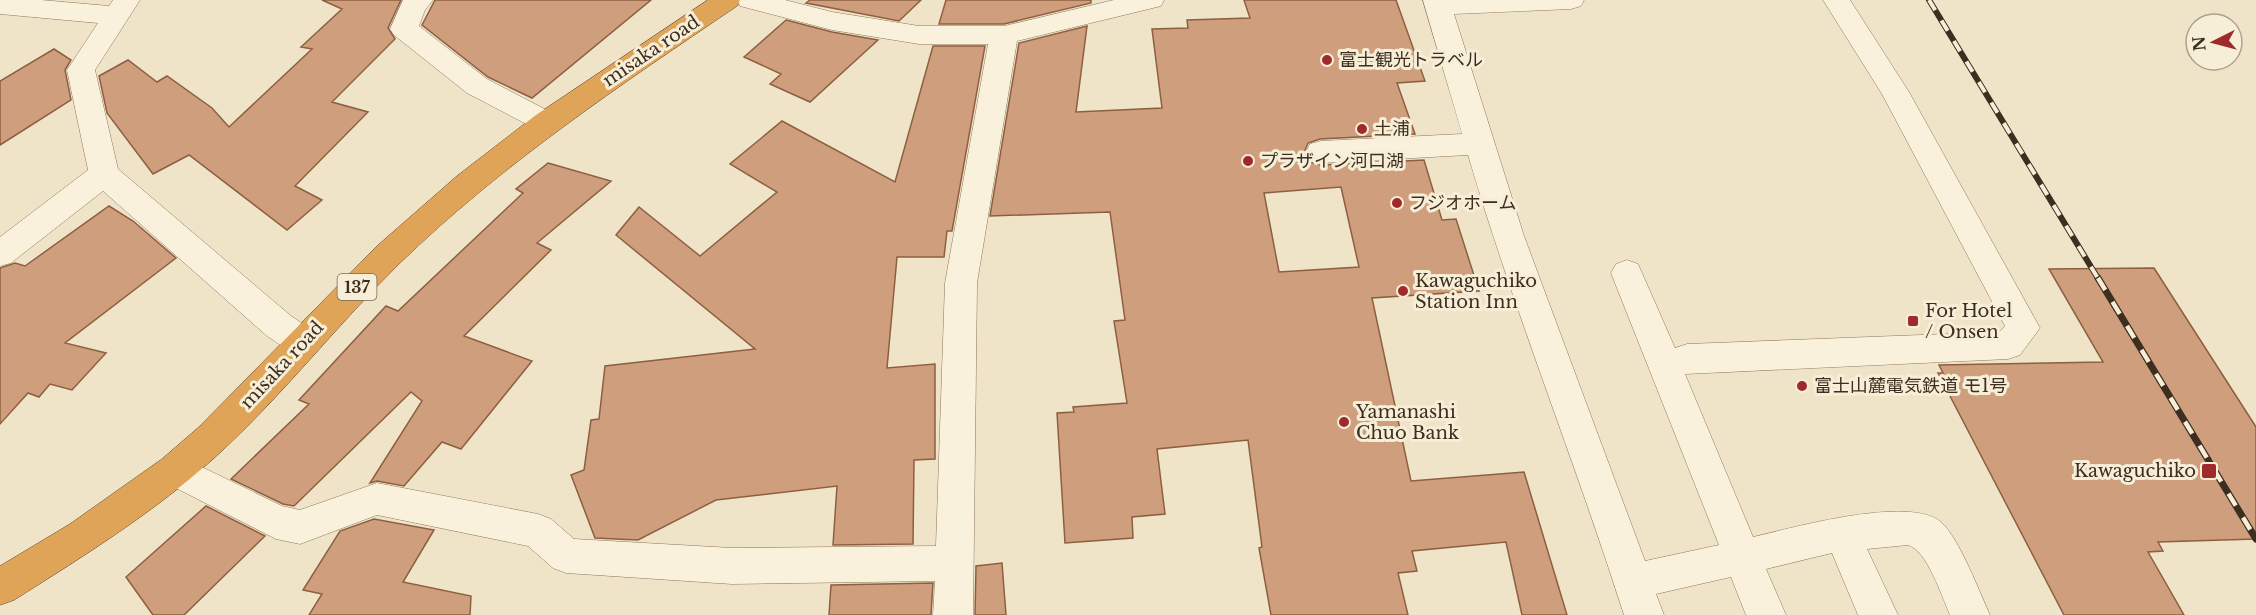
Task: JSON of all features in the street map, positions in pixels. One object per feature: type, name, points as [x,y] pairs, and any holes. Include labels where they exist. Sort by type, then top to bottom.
[{"type":"highway","name":"misaka road","points":[[0,587],[83,536],[175,470],[213,437],[388,255],[468,184],[546,122],[727,0]]},
{"type":"street","points":[[420,0],[413,6],[404,29],[477,86],[546,122]]},
{"type":"street","points":[[750,0],[832,21],[919,35],[1004,35],[1151,0]]},
{"type":"street","points":[[1570,0],[1437,3],[1508,236],[1639,599],[1744,559],[1842,534],[1908,528],[1926,533],[1938,548],[1970,615]]},
{"type":"street","points":[[1664,368],[1687,358],[2008,345],[2023,328],[1895,92],[1836,0]]},
{"type":"street","points":[[0,5],[122,8]]},
{"type":"street","points":[[122,8],[81,70],[104,174],[279,326],[303,342]]},
{"type":"street","points":[[953,615],[962,283],[1004,35]]},
{"type":"street","points":[[1321,152],[1480,144]]},
{"type":"street","points":[[0,254],[104,174]]},
{"type":"street","points":[[1627,273],[1766,615]]},
{"type":"street","points":[[175,470],[276,522],[300,527],[377,499],[538,531],[567,556],[576,557],[732,566],[954,563]]},
{"type":"street","points":[[1842,534],[1878,615]]},
{"type":"building","points":[[322,0],[401,0],[388,28],[395,39],[332,102],[368,112],[295,186],[322,200],[287,230],[189,155],[153,174],[107,113],[99,76],[128,60],[157,82],[167,76],[212,108],[229,127],[312,49],[301,47],[342,9]]},
{"type":"building","points":[[435,0],[651,0],[532,98],[488,77],[422,25]]},
{"type":"building","points":[[810,0],[921,0],[899,21],[806,3]]},
{"type":"building","points":[[946,0],[1091,0],[1091,3],[1004,24],[939,24]]},
{"type":"building","points":[[1244,0],[1396,0],[1425,81],[1397,83],[1415,134],[1320,139],[1308,143],[1304,153],[1309,162],[1321,165],[1424,160],[1442,220],[1456,219],[1479,291],[1372,298],[1411,481],[1524,472],[1567,615],[1522,615],[1506,542],[1412,551],[1417,571],[1398,573],[1408,615],[1271,615],[1259,548],[1262,547],[1248,440],[1157,449],[1165,514],[1132,517],[1133,538],[1065,543],[1057,413],[1074,412],[1073,407],[1127,403],[1114,321],[1125,320],[1110,212],[990,216],[1019,43],[1087,26],[1076,112],[1162,108],[1152,29],[1188,28],[1187,20],[1250,18]],"holes":[[[1341,187],[1359,267],[1279,272],[1264,193]]]},
{"type":"building","points":[[786,20],[832,32],[878,40],[810,102],[770,84],[781,74],[744,57]]},
{"type":"building","points":[[933,46],[985,46],[952,231],[947,231],[944,257],[897,257],[887,368],[935,364],[935,459],[914,460],[913,544],[833,545],[837,486],[716,500],[638,540],[595,538],[571,475],[584,470],[591,420],[599,419],[605,366],[755,349],[616,235],[639,207],[700,256],[777,192],[730,164],[782,121],[895,182]]},
{"type":"building","points":[[54,49],[71,60],[65,70],[71,100],[0,145],[0,81]]},
{"type":"building","points":[[548,163],[611,181],[537,243],[551,250],[464,336],[532,361],[461,449],[442,442],[404,486],[377,481],[370,483],[422,401],[411,392],[294,506],[283,504],[231,479],[309,404],[299,400],[386,306],[398,311],[523,193],[516,189]]},
{"type":"building","points":[[109,206],[133,221],[176,258],[65,343],[106,353],[72,390],[50,384],[39,397],[28,393],[0,424],[0,268],[15,263],[25,266]]},
{"type":"building","points":[[2154,268],[2256,427],[2256,539],[2158,542],[2163,551],[2148,552],[2184,615],[2064,615],[1938,373],[1943,373],[1939,365],[2103,362],[2049,269]]},
{"type":"building","points":[[206,506],[265,536],[184,615],[153,615],[126,577]]},
{"type":"building","points":[[374,519],[434,530],[403,582],[471,596],[470,615],[309,615],[322,594],[303,590],[340,531]]},
{"type":"building","points":[[1002,563],[1006,615],[975,615],[976,566]]},
{"type":"building","points":[[933,583],[931,615],[829,615],[831,585]]},
{"type":"railway","points":[[1929,0],[2099,280]]},
{"type":"railway","points":[[2098,278],[2256,539]]},
{"type":"place","name":"富士観光トラベル","points":[[1327,60]]},
{"type":"place","name":"土浦","points":[[1362,129]]},
{"type":"place","name":"プラザイン河口湖","points":[[1248,161]]},
{"type":"place","name":"フジオホーム","points":[[1397,203]]},
{"type":"place","name":"Kawaguchiko Station Inn","points":[[1403,291]]},
{"type":"place","name":"For Hotel / Onsen","points":[[1913,321]]},
{"type":"place","name":"富士山麓電気鉄道 モ1号","points":[[1802,386]]},
{"type":"place","name":"Yamanashi Chuo Bank","points":[[1344,422]]},
{"type":"place","name":"Kawaguchiko","points":[[2209,471]]}]
